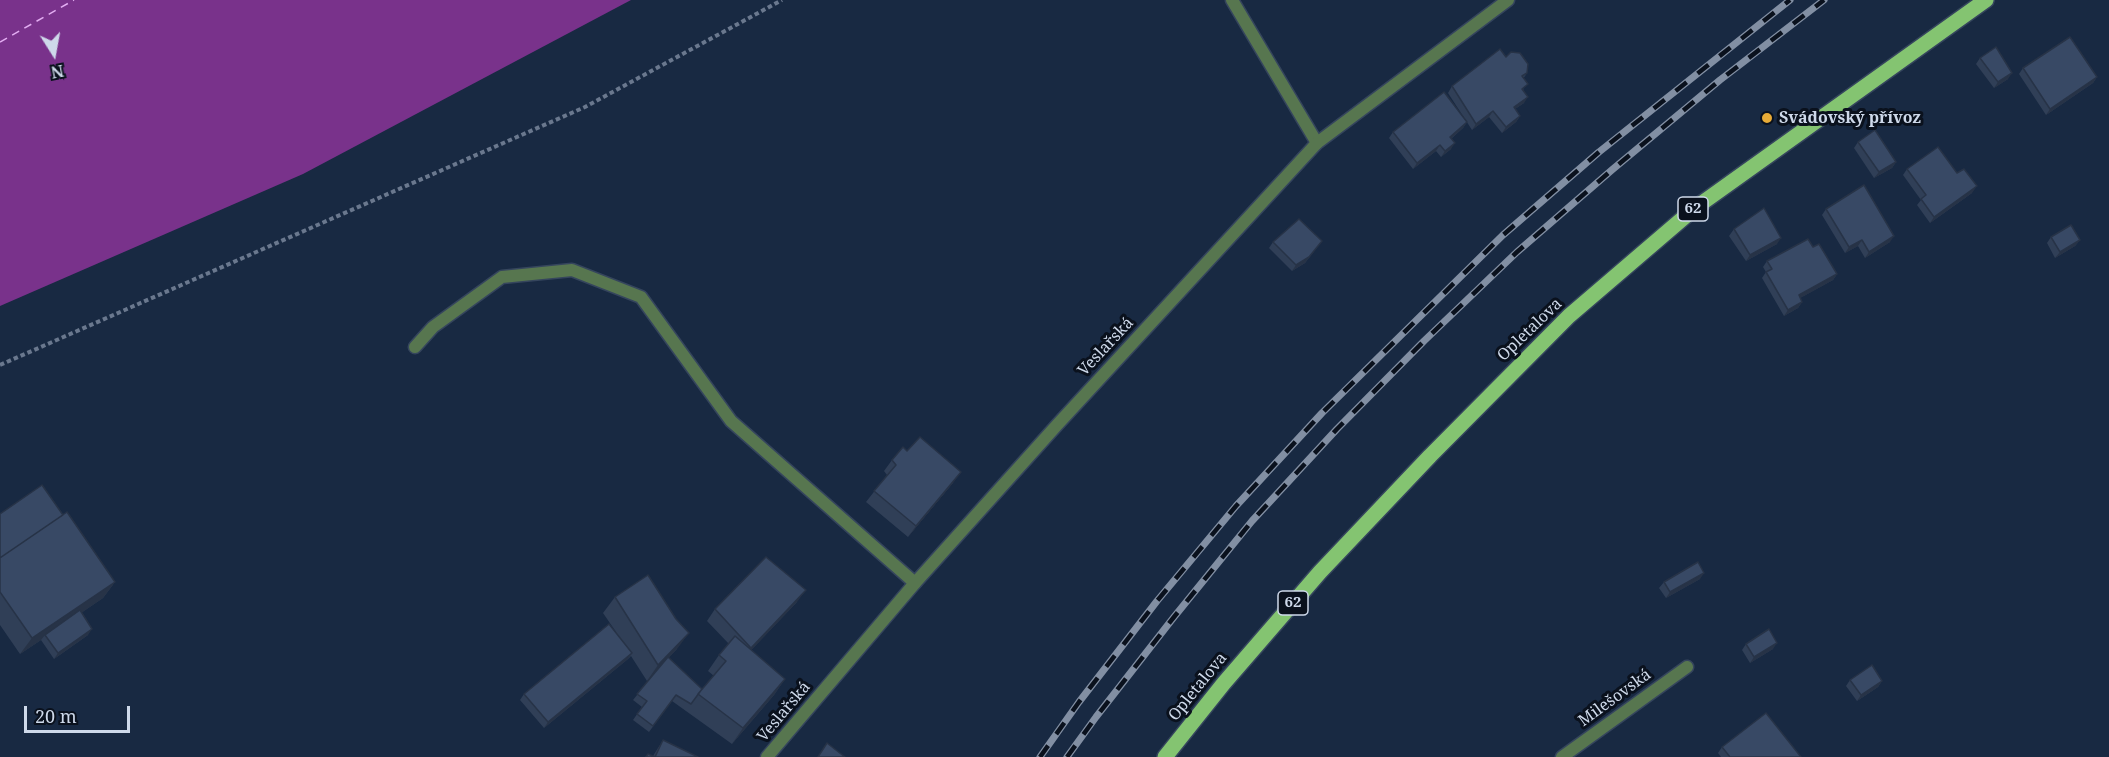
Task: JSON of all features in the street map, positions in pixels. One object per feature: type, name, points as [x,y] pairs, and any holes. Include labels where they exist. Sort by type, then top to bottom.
[{"type":"main road","name":"Opletalova","points":[[1165,757],[1224,683],[1320,572],[1430,456],[1569,316],[1695,208],[1986,0]]},
{"type":"street","points":[[1232,0],[1317,143]]},
{"type":"street","name":"Veslařská","points":[[767,757],[915,583],[1317,143],[1508,0]]},
{"type":"street","points":[[415,347],[433,327],[502,277],[572,270],[641,297],[731,421],[915,583]]},
{"type":"street","name":"Milešovská","points":[[1562,757],[1687,667]]},
{"type":"path","points":[[0,365],[585,107],[782,0]]},
{"type":"shaded area","points":[[0,0],[631,0],[303,174],[0,306]]},
{"type":"building","points":[[2070,37],[2097,77],[2050,109],[2023,68]]},
{"type":"building","points":[[1996,47],[2012,73],[1998,82],[1980,58]]},
{"type":"building","points":[[1500,49],[1506,57],[1511,52],[1520,53],[1528,64],[1527,73],[1522,76],[1528,84],[1522,89],[1528,97],[1514,107],[1520,116],[1506,127],[1493,111],[1476,124],[1452,86]]},
{"type":"building","points":[[1444,92],[1467,122],[1450,137],[1455,143],[1445,151],[1440,145],[1417,163],[1393,132]]},
{"type":"building","points":[[1875,130],[1896,162],[1879,172],[1858,142]]},
{"type":"building","points":[[1938,147],[1957,173],[1964,169],[1977,186],[1934,217],[1921,199],[1926,195],[1907,169]]},
{"type":"building","points":[[1864,185],[1894,236],[1869,252],[1862,240],[1849,247],[1826,209]]},
{"type":"building","points":[[1764,208],[1781,238],[1750,255],[1734,229]]},
{"type":"building","points":[[1299,219],[1322,241],[1309,257],[1296,265],[1273,242]]},
{"type":"building","points":[[2071,225],[2080,240],[2060,252],[2051,237]]},
{"type":"building","points":[[1808,239],[1813,247],[1819,244],[1837,274],[1799,295],[1802,302],[1788,310],[1766,272],[1772,269],[1767,261]]},
{"type":"building","points":[[920,437],[961,472],[916,526],[874,491],[896,465],[892,460],[903,447],[907,451]]},
{"type":"building","points":[[42,485],[63,515],[0,558],[0,514]]},
{"type":"building","points":[[67,512],[115,582],[32,638],[0,592],[0,558]]},
{"type":"building","points":[[766,557],[806,590],[751,648],[715,609]]},
{"type":"building","points":[[1698,562],[1704,573],[1670,592],[1664,582]]},
{"type":"building","points":[[648,575],[676,619],[689,633],[658,665],[615,597]]},
{"type":"building","points":[[80,610],[92,629],[58,653],[45,635]]},
{"type":"building","points":[[609,624],[632,653],[548,722],[524,694]]},
{"type":"building","points":[[1769,629],[1777,643],[1754,657],[1746,644]]},
{"type":"building","points":[[735,636],[785,679],[743,728],[698,694],[726,661],[719,655]]},
{"type":"building","points":[[668,657],[702,689],[691,704],[676,695],[653,726],[637,714],[647,701],[637,694]]},
{"type":"building","points":[[1872,665],[1882,681],[1861,695],[1850,680]]},
{"type":"building","points":[[1766,713],[1801,757],[1730,757],[1722,747]]},
{"type":"building","points":[[663,740],[698,757],[655,757]]},
{"type":"building","points":[[827,743],[845,757],[818,757]]},
{"type":"ferry route","points":[[0,42],[74,0]]},
{"type":"railway","points":[[1040,757],[1079,702],[1157,601],[1236,506],[1322,413],[1503,235],[1599,152],[1790,0]]},
{"type":"railway","points":[[1067,757],[1174,617],[1252,521],[1337,429],[1424,341],[1517,252],[1613,169],[1720,80],[1824,0]]},
{"type":"place","name":"Svádovský přívoz","points":[[1767,118]]}]
